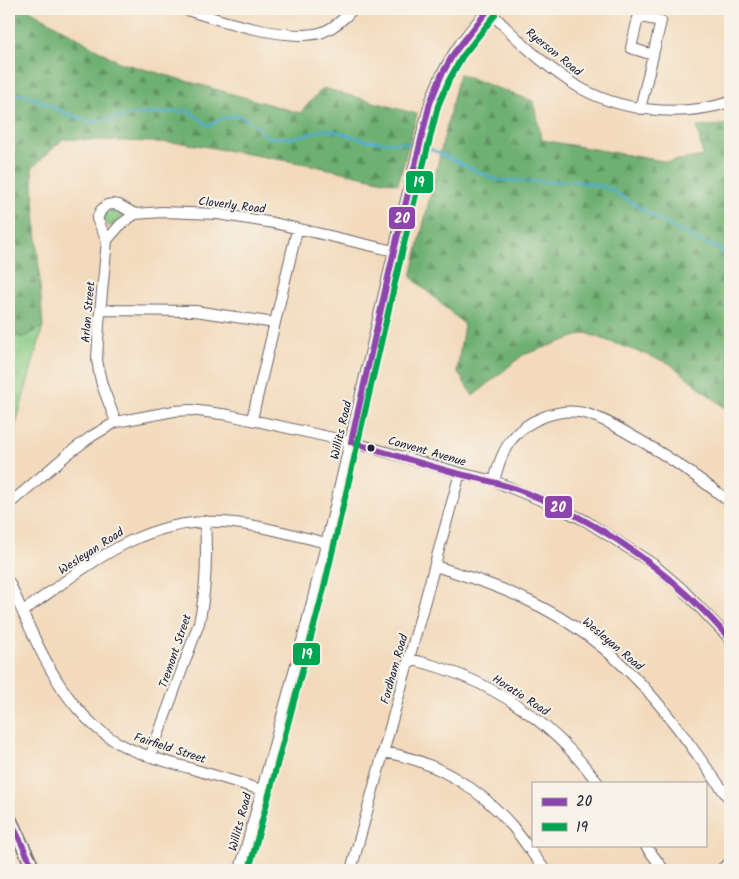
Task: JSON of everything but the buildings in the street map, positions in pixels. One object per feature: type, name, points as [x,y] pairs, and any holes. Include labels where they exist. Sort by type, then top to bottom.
[{"type":"main road","points":[[9,817],[34,870]]},
{"type":"street","points":[[184,9],[268,31],[296,36],[311,35],[331,28],[354,9]]},
{"type":"street","name":"Ryerson Road","points":[[488,10],[551,69],[573,84],[597,96],[640,109],[684,111],[708,108],[730,102]]},
{"type":"street","name":"Willits Road","points":[[240,870],[327,543],[394,252],[437,83],[460,42],[488,10]]},
{"type":"street","points":[[640,109],[653,55]]},
{"type":"street","name":"Cloverly Road","points":[[108,240],[97,219],[101,210],[107,205],[114,204],[120,205],[135,214],[162,212],[218,214],[259,220],[394,252]]},
{"type":"street","points":[[108,240],[122,224],[135,214]]},
{"type":"street","points":[[252,420],[297,230]]},
{"type":"street","name":"Arlan Street","points":[[108,240],[97,344],[98,365],[102,385],[116,422]]},
{"type":"street","points":[[101,310],[195,311],[275,323]]},
{"type":"street","name":"Convent Avenue","points":[[9,504],[69,453],[92,436],[116,422],[183,410],[208,412],[252,420],[351,442],[494,482],[553,504],[586,520],[653,564],[681,588],[730,639]]},
{"type":"street","points":[[494,482],[498,465],[511,440],[525,427],[542,418],[562,412],[583,413],[605,421],[656,449],[695,475],[730,502]]},
{"type":"street","name":"Fordham Road","points":[[351,870],[460,473]]},
{"type":"street","name":"Wesleyan Road","points":[[23,612],[122,544],[164,527],[205,521],[242,524],[327,543]]},
{"type":"street","name":"Tremont Street","points":[[150,757],[200,623],[206,579],[205,521]]},
{"type":"street","name":"Wesleyan Road","points":[[435,566],[484,582],[528,600],[591,639],[636,678],[664,711],[730,800]]},
{"type":"street","name":"Fairfield Street","points":[[9,582],[49,667],[79,710],[110,738],[127,748],[150,757],[261,790]]},
{"type":"street","name":"Horatio Road","points":[[410,660],[439,667],[500,693],[546,726],[566,744],[597,782]]},
{"type":"street","points":[[384,752],[428,765],[454,777],[492,806],[512,827],[545,870]]},
{"type":"street","points":[[646,846],[664,870]]},
{"type":"street","points":[[720,870],[730,863]]},
{"type":"green space","points":[[9,9],[28,9],[119,62],[300,113],[323,88],[417,114],[398,184],[306,164],[184,143],[63,139],[32,168],[43,327],[23,338],[9,333]]},
{"type":"green space","points":[[459,74],[533,101],[542,140],[668,162],[703,156],[697,127],[730,124],[730,412],[669,363],[586,333],[523,355],[473,396],[457,371],[464,324],[411,277]]},
{"type":"green space","points":[[115,207],[123,212],[123,215],[113,225],[109,226],[104,219],[105,215],[107,211]]},
{"type":"green space","points":[[43,327],[9,449],[9,333],[23,338]]},
{"type":"waterway","points":[[9,95],[24,94],[63,112],[91,122],[133,115],[189,111],[209,126],[227,117],[241,116],[246,118],[267,137],[293,138],[327,129],[368,141],[417,144]]},
{"type":"waterway","points":[[422,145],[496,180],[555,182],[571,180],[608,188],[670,226],[699,241],[720,249],[730,263]]},
{"type":"transit line","name":"20","points":[[351,442],[430,103],[441,76],[454,53],[489,9]]},
{"type":"transit line","name":"19","points":[[249,870],[323,592],[438,106],[449,80],[462,57],[495,15]]},
{"type":"transit line","name":"20","points":[[351,442],[497,483],[549,503],[578,517],[607,533],[659,571],[684,592],[730,639]]},
{"type":"transit line","name":"20","points":[[9,817],[34,870]]}]
